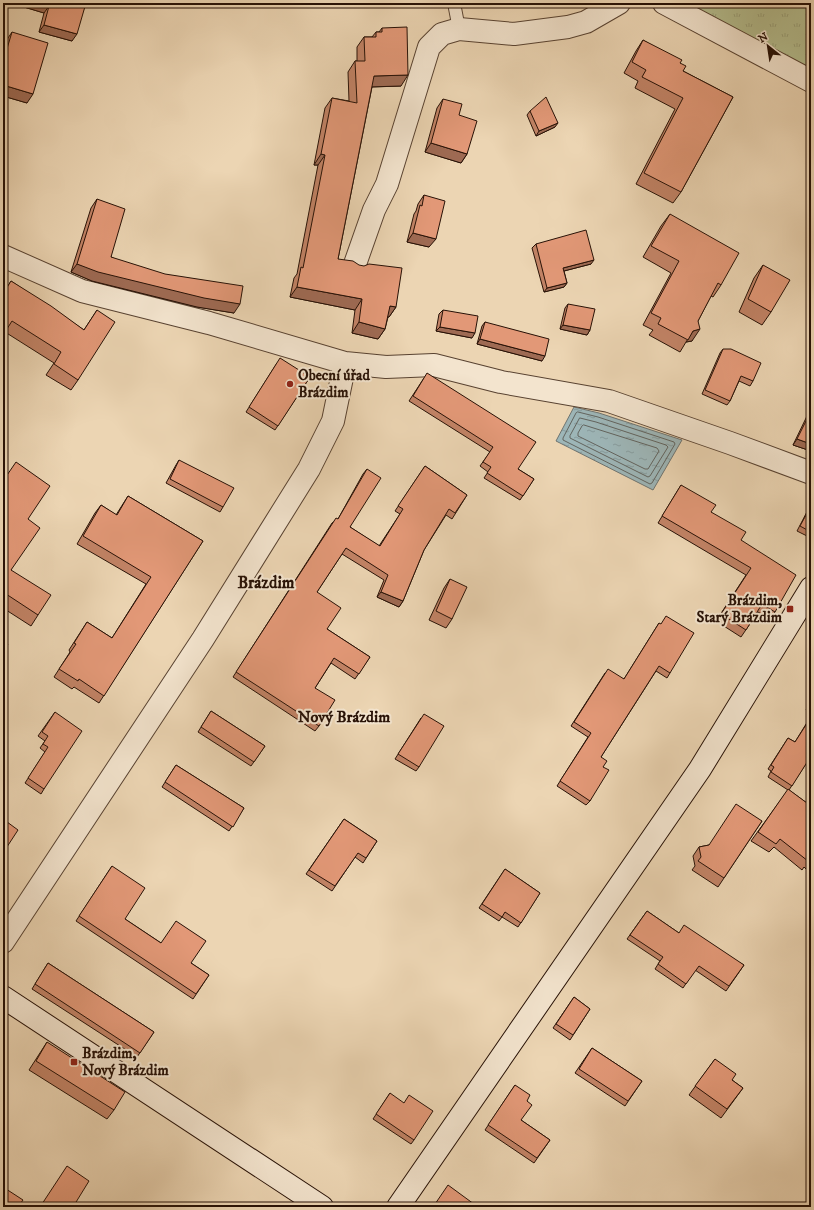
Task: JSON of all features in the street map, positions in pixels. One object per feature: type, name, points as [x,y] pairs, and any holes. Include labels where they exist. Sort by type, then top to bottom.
[{"type":"street","points":[[355,264],[374,210],[387,184],[429,47],[442,34],[459,29],[514,34],[568,27],[586,22],[619,3]]},
{"type":"street","points":[[664,3],[811,81]]},
{"type":"street","points":[[3,256],[82,291],[209,323],[345,363],[386,367],[434,365],[501,382],[609,401],[811,473]]},
{"type":"street","points":[[3,942],[203,639],[309,469],[333,421],[345,363]]},
{"type":"street","points":[[398,1207],[700,769],[811,588]]},
{"type":"street","points":[[3,997],[322,1207]]},
{"type":"lane","points":[[454,3],[459,29]]},
{"type":"green space","points":[[687,3],[811,3],[811,70]]},
{"type":"water","points":[[574,407],[599,413],[682,440],[653,490],[556,441]]},
{"type":"building","points":[[39,3],[86,3],[77,34],[44,25],[49,6]]},
{"type":"building","points":[[407,27],[408,75],[374,76],[338,259],[353,261],[364,266],[369,264],[402,268],[396,307],[390,306],[385,329],[359,322],[362,299],[297,287],[301,267],[303,268],[325,155],[321,154],[332,98],[357,103],[355,61],[365,61],[364,37],[376,37],[376,32],[382,32],[382,28]]},
{"type":"building","points":[[12,32],[48,43],[33,94],[3,85],[3,62]]},
{"type":"building","points":[[643,40],[682,60],[680,63],[686,66],[683,71],[733,97],[681,192],[644,173],[683,98],[642,77],[646,70],[632,62]]},
{"type":"building","points":[[546,97],[558,123],[539,131],[530,111]]},
{"type":"building","points":[[443,99],[462,104],[459,115],[477,121],[467,154],[431,143]]},
{"type":"building","points":[[424,195],[445,201],[436,239],[413,233]]},
{"type":"building","points":[[97,199],[125,209],[111,257],[165,274],[243,286],[240,304],[204,298],[98,272],[77,264]]},
{"type":"building","points":[[670,214],[739,253],[721,285],[718,283],[698,321],[700,329],[693,331],[688,340],[658,324],[661,318],[651,313],[679,261],[651,246]]},
{"type":"building","points":[[586,230],[594,260],[563,268],[567,283],[547,288],[536,244]]},
{"type":"building","points":[[763,265],[790,280],[771,312],[748,299]]},
{"type":"building","points":[[11,281],[51,306],[84,330],[97,310],[115,322],[78,380],[54,364],[61,352],[12,321],[5,332],[3,331],[3,294]]},
{"type":"building","points":[[568,304],[595,309],[590,330],[563,325]]},
{"type":"building","points":[[443,310],[478,316],[475,333],[440,327]]},
{"type":"building","points":[[485,322],[549,339],[545,356],[480,339]]},
{"type":"building","points":[[723,349],[731,349],[761,363],[753,381],[741,376],[730,401],[705,390]]},
{"type":"building","points":[[280,358],[310,377],[278,426],[249,407]]},
{"type":"building","points":[[427,373],[536,442],[518,469],[534,479],[523,496],[487,473],[491,467],[483,462],[493,447],[413,396]]},
{"type":"building","points":[[811,411],[811,444],[797,439]]},
{"type":"building","points":[[179,460],[234,488],[223,507],[170,479]]},
{"type":"building","points":[[16,462],[50,486],[28,519],[40,528],[11,570],[51,595],[38,615],[3,592],[3,481]]},
{"type":"building","points":[[425,466],[467,495],[455,513],[449,509],[424,550],[403,601],[381,592],[388,575],[346,548],[317,592],[341,608],[327,629],[370,657],[359,674],[334,658],[315,688],[335,700],[319,726],[236,672],[336,518],[338,519],[367,469],[381,478],[350,527],[380,546],[403,509],[398,506]]},
{"type":"building","points":[[681,485],[716,505],[711,512],[746,532],[741,540],[796,575],[775,612],[762,604],[746,630],[721,614],[751,568],[662,516]]},
{"type":"building","points":[[128,496],[203,541],[104,696],[79,679],[78,681],[59,669],[76,644],[74,643],[87,622],[112,638],[151,577],[83,536],[101,505],[117,515]]},
{"type":"building","points":[[811,506],[811,532],[800,526]]},
{"type":"building","points":[[450,579],[467,587],[452,619],[436,611]]},
{"type":"building","points":[[666,616],[694,633],[670,673],[659,666],[601,757],[607,761],[603,767],[609,770],[590,801],[560,781],[591,733],[574,722],[608,669],[624,679],[659,623],[661,624]]},
{"type":"building","points":[[3,641],[8,644],[3,651]]},
{"type":"building","points":[[211,711],[265,746],[254,762],[201,727]]},
{"type":"building","points":[[55,712],[82,731],[44,789],[28,778],[48,747],[43,744],[48,736],[42,732]]},
{"type":"building","points":[[424,714],[444,726],[419,767],[398,754]]},
{"type":"building","points":[[811,717],[811,756],[792,786],[771,772],[774,767],[771,765],[788,738],[795,742]]},
{"type":"building","points":[[176,765],[244,808],[233,827],[165,782]]},
{"type":"building","points":[[788,789],[811,806],[811,859],[810,858],[808,861],[780,839],[776,844],[758,832]]},
{"type":"building","points":[[736,804],[762,821],[724,878],[698,861],[701,857],[699,847],[709,845]]},
{"type":"building","points":[[3,819],[18,830],[3,853]]},
{"type":"building","points":[[344,819],[377,841],[366,858],[358,853],[335,886],[309,870]]},
{"type":"building","points":[[112,866],[145,888],[125,919],[161,943],[176,921],[206,941],[191,963],[209,975],[196,994],[79,916]]},
{"type":"building","points":[[505,869],[540,893],[521,923],[505,912],[502,917],[482,904]]},
{"type":"building","points":[[647,911],[679,933],[684,925],[744,965],[729,986],[699,966],[686,984],[658,964],[663,957],[630,935]]},
{"type":"building","points":[[48,963],[154,1032],[140,1053],[35,984]]},
{"type":"building","points":[[574,997],[590,1009],[573,1035],[556,1024]]},
{"type":"building","points":[[47,1042],[125,1092],[114,1110],[36,1061]]},
{"type":"building","points":[[592,1048],[642,1081],[628,1101],[579,1069]]},
{"type":"building","points":[[715,1059],[736,1074],[732,1080],[743,1088],[727,1109],[695,1086]]},
{"type":"building","points":[[515,1085],[530,1095],[527,1101],[532,1105],[521,1120],[550,1140],[537,1158],[488,1125]]},
{"type":"building","points":[[390,1093],[404,1103],[409,1095],[433,1111],[414,1140],[376,1114]]},
{"type":"building","points":[[67,1166],[89,1181],[73,1207],[40,1207]]},
{"type":"building","points":[[448,1185],[478,1207],[433,1207]]},
{"type":"building","points":[[3,1187],[23,1200],[18,1207],[3,1207]]},
{"type":"place","name":"Obecní úřad Brázdim","points":[[290,384]]},
{"type":"place","name":"Brázdim, Starý Brázdim","points":[[790,609]]},
{"type":"place","name":"Brázdim, Nový Brázdim","points":[[74,1062]]},
{"type":"district","name":"Brázdim","points":[[266,583]]},
{"type":"district","name":"Nový Brázdim","points":[[344,717]]}]
